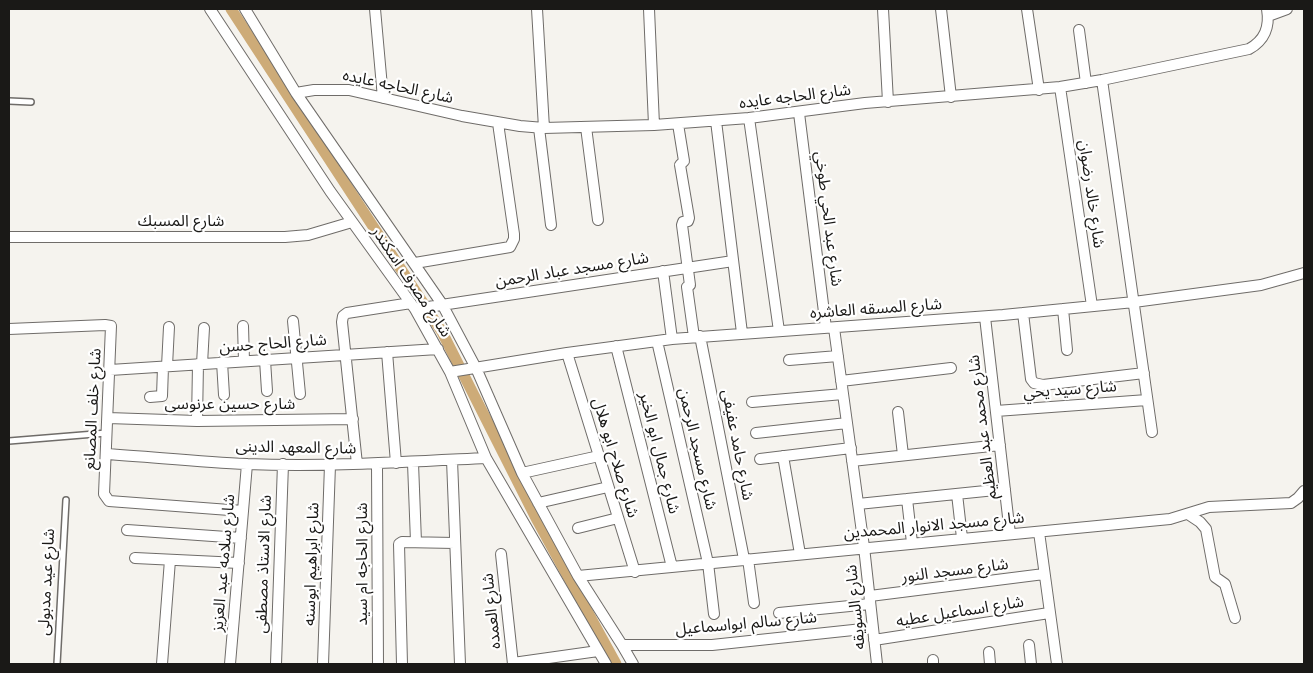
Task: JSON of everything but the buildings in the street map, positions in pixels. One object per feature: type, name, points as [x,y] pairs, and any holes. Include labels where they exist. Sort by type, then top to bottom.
[{"type":"street","name":"شارع مصرف اسكندر","points":[[210,9],[330,191],[413,306],[450,372],[486,458],[606,664]]},
{"type":"street","name":"شارع مصرف اسكندر","points":[[245,9],[296,93],[442,304],[476,368],[522,473],[578,576],[633,664]]},
{"type":"street","points":[[375,9],[382,98]]},
{"type":"street","points":[[537,9],[541,128],[551,225]]},
{"type":"street","points":[[649,9],[654,125]]},
{"type":"street","points":[[883,9],[888,102]]},
{"type":"street","points":[[941,9],[951,97]]},
{"type":"street","points":[[1027,9],[1039,90]]},
{"type":"street","points":[[1268,12],[1286,9]]},
{"type":"street","name":"شارع الحاجه عايده","points":[[296,93],[332,89],[366,93],[498,123],[541,128],[716,122],[799,113],[848,105],[1039,90],[1086,84],[1249,49],[1256,45],[1266,32],[1268,12]]},
{"type":"street","points":[[1079,30],[1086,84]]},
{"type":"street","points":[[1102,80],[1152,432]]},
{"type":"street","name":"شارع خالد رضوان","points":[[1060,87],[1092,306]]},
{"type":"street","name":"شارع عبد الحي طوخي","points":[[799,113],[830,328],[838,356],[850,448]]},
{"type":"street","points":[[749,118],[779,331]]},
{"type":"street","points":[[716,122],[742,333]]},
{"type":"street","points":[[415,263],[510,248],[514,234],[498,123]]},
{"type":"street","name":"شارع حامد عفيفى","points":[[678,124],[684,161],[680,165],[689,218],[682,224],[690,286],[687,287],[754,603]]},
{"type":"street","points":[[586,127],[598,220]]},
{"type":"street","name":"شارع المسبك","points":[[9,237],[285,237],[308,235],[352,222]]},
{"type":"street","name":"شارع مسجد عباد الرحمن","points":[[346,354],[342,319],[344,314],[442,304],[733,261]]},
{"type":"street","points":[[663,271],[672,339]]},
{"type":"street","name":"شارع المسقه العاشره","points":[[450,372],[567,353],[697,336],[985,317],[1134,302],[1261,285],[1304,272]]},
{"type":"street","points":[[1063,309],[1067,350]]},
{"type":"street","points":[[1023,313],[1031,379],[1038,385],[1144,373]]},
{"type":"street","name":"شارع محمد عبد العظيم","points":[[985,317],[1010,534]]},
{"type":"street","points":[[293,321],[300,394]]},
{"type":"street","name":"شارع خلف المصانع","points":[[9,329],[111,326],[104,494],[106,498],[114,503],[243,511]]},
{"type":"street","points":[[243,326],[244,361]]},
{"type":"street","points":[[150,397],[162,396],[169,328]]},
{"type":"street","points":[[197,421],[204,328]]},
{"type":"street","name":"شارع مسجد الرحمن","points":[[657,341],[708,563],[714,614]]},
{"type":"street","name":"شارع جمال ابو الخير","points":[[616,346],[672,567]]},
{"type":"street","name":"شارع الحاج حسن","points":[[110,370],[438,349]]},
{"type":"street","points":[[387,352],[396,463]]},
{"type":"street","name":"شارع صلاح ابو هلال","points":[[567,353],[635,572]]},
{"type":"street","points":[[346,354],[357,464]]},
{"type":"street","points":[[790,360],[838,356]]},
{"type":"street","points":[[265,360],[267,391]]},
{"type":"street","points":[[222,362],[224,395]]},
{"type":"street","points":[[841,381],[950,368]]},
{"type":"street","points":[[752,402],[843,394]]},
{"type":"street","name":"شارع سيد يحي","points":[[996,411],[1147,400]]},
{"type":"street","points":[[898,412],[903,455]]},
{"type":"street","name":"شارع حسين عرنوسى","points":[[108,418],[197,421],[352,419]]},
{"type":"street","points":[[756,433],[847,423]]},
{"type":"street","points":[[852,461],[1000,445]]},
{"type":"street","points":[[760,459],[850,448]]},
{"type":"street","name":"شارع السويقه","points":[[850,448],[864,547],[877,664]]},
{"type":"street","name":"شارع المعهد الدينى","points":[[106,454],[247,464],[330,465],[413,463],[486,458]]},
{"type":"street","points":[[522,473],[599,456]]},
{"type":"street","points":[[784,456],[800,554]]},
{"type":"street","points":[[452,460],[460,664]]},
{"type":"street","points":[[413,463],[416,542]]},
{"type":"street","name":"شارع سلامه عبد العزيز","points":[[230,664],[247,464]]},
{"type":"street","name":"شارع الاستاذ مصطفى","points":[[276,664],[283,464]]},
{"type":"street","name":"شارع الحاجه ام سيد","points":[[377,464],[378,664]]},
{"type":"street","name":"شارع ابراهيم ابوسنه","points":[[323,664],[330,465]]},
{"type":"street","points":[[538,503],[608,487]]},
{"type":"street","points":[[858,504],[1005,488]]},
{"type":"street","name":"شارع مسجد الانوار المحمدين","points":[[578,576],[1170,519],[1209,507],[1290,502],[1298,498],[1304,491]]},
{"type":"street","points":[[956,494],[962,538]]},
{"type":"street","points":[[907,499],[912,543]]},
{"type":"street","points":[[1188,514],[1200,522],[1206,529],[1215,577],[1225,584],[1235,618]]},
{"type":"street","points":[[578,528],[618,518]]},
{"type":"street","points":[[127,530],[241,538]]},
{"type":"street","points":[[1039,532],[1056,664]]},
{"type":"street","points":[[402,664],[398,546],[402,542],[456,543]]},
{"type":"street","name":"شارع العمده","points":[[501,554],[513,664]]},
{"type":"street","points":[[135,558],[239,564]]},
{"type":"street","points":[[162,664],[170,560]]},
{"type":"street","name":"شارع مسجد النور","points":[[779,612],[1044,574]]},
{"type":"street","name":"شارع اسماعيل عطيه","points":[[874,640],[1050,613]]},
{"type":"street","name":"شارع سالم ابواسماعيل","points":[[622,645],[712,645],[872,628]]},
{"type":"street","points":[[1030,645],[1032,664]]},
{"type":"street","points":[[513,664],[598,651]]},
{"type":"street","points":[[989,652],[990,664]]},
{"type":"lane","points":[[9,101],[31,102]]},
{"type":"lane","points":[[9,441],[107,433]]},
{"type":"lane","name":"شارع عيد مدبولى","points":[[57,664],[66,500]]},
{"type":"waterway","points":[[231,9],[442,332],[536,518],[616,664]]}]
